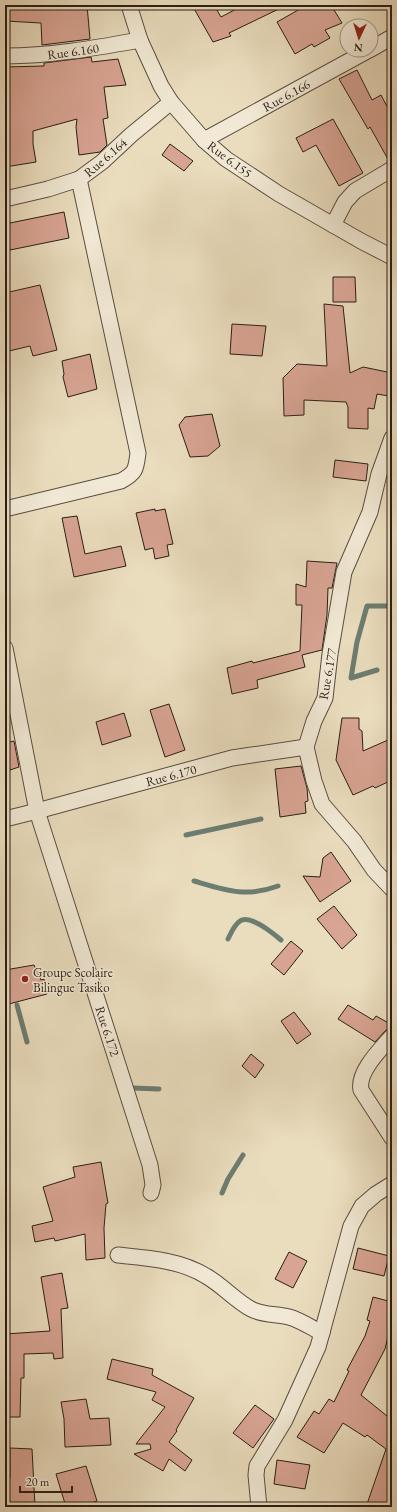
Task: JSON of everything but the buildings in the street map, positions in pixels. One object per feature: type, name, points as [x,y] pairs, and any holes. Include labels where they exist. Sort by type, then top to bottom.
[{"type":"street","name":"Rue 6.155","points":[[129,5],[140,40],[161,86],[171,102],[204,140],[226,159],[273,190],[392,257]]},
{"type":"street","name":"Rue 6.166","points":[[379,44],[392,37]]},
{"type":"street","name":"Rue 6.160","points":[[5,56],[31,56],[69,52],[140,40]]},
{"type":"street","name":"Rue 6.166","points":[[204,140],[354,58]]},
{"type":"street","name":"Rue 6.164","points":[[5,199],[48,189],[79,179],[102,162],[131,135],[171,102]]},
{"type":"street","points":[[333,225],[345,202],[355,191],[392,169]]},
{"type":"street","points":[[5,509],[122,481],[132,475],[137,465],[138,453],[79,179]]},
{"type":"street","name":"Rue 6.177","points":[[306,747],[314,721],[325,698],[330,654],[344,572],[370,512],[379,474],[392,438]]},
{"type":"street","name":"Rue 6.172","points":[[5,648],[37,811],[150,1165],[153,1185],[151,1192]]},
{"type":"street","points":[[306,747],[314,781],[322,804],[354,842],[374,870],[392,889]]},
{"type":"street","name":"Rue 6.170","points":[[37,811],[232,758],[306,747]]},
{"type":"street","points":[[5,819],[37,811]]},
{"type":"street","points":[[392,1036],[367,1067],[360,1078],[360,1084],[361,1090],[392,1138]]},
{"type":"street","points":[[259,1507],[256,1474],[257,1466],[288,1414],[318,1347],[351,1226],[362,1206],[376,1194],[392,1184]]},
{"type":"street","points":[[118,1255],[163,1260],[188,1267],[205,1275],[249,1308],[258,1312],[290,1318],[322,1333]]},
{"type":"waterway","points":[[377,670],[351,678],[357,642],[367,606],[392,606]]},
{"type":"waterway","points":[[186,835],[261,819]]},
{"type":"waterway","points":[[194,881],[226,890],[246,892],[256,892],[278,886]]},
{"type":"waterway","points":[[228,939],[233,929],[240,921],[250,920],[256,922],[281,940]]},
{"type":"waterway","points":[[17,1005],[27,1042]]},
{"type":"waterway","points":[[133,1088],[159,1089]]},
{"type":"waterway","points":[[222,1193],[228,1179],[243,1155]]},
{"type":"place","name":"Groupe Scolaire Bilingue Tasiko","points":[[25,979]]}]
